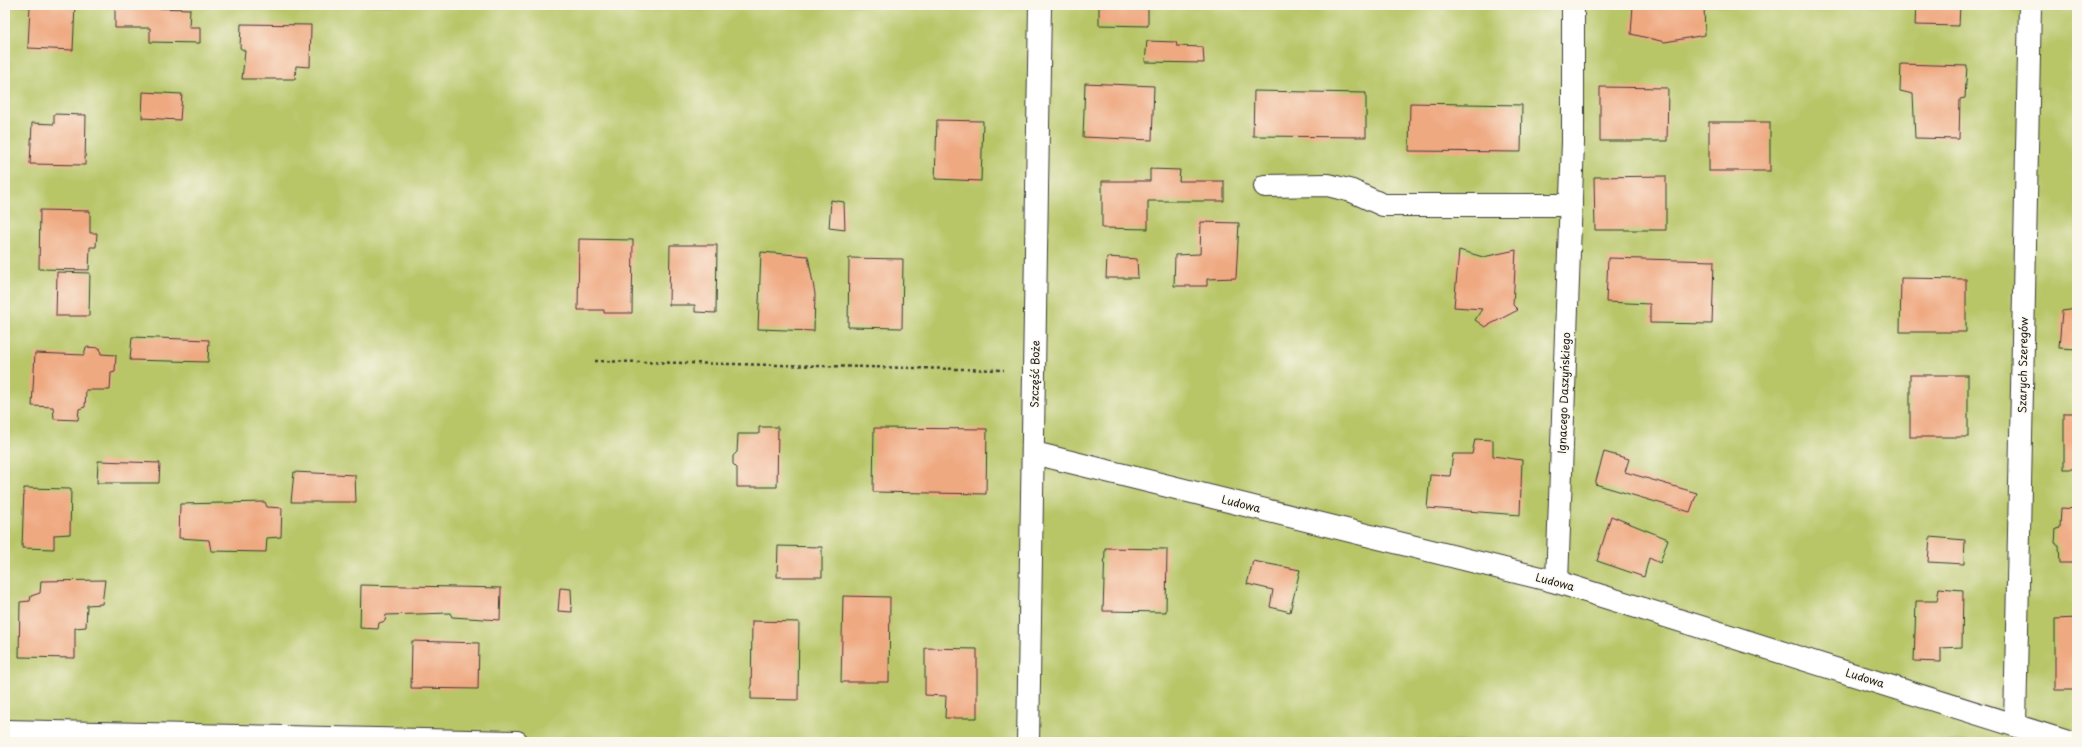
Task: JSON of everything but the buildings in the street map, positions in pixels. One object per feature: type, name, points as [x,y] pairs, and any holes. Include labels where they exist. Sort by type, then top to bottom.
[{"type":"street","name":"Szczęść Boże","points":[[1028,742],[1034,453],[1040,5]]},
{"type":"street","name":"Ignacego Daszyńskiego","points":[[1557,582],[1571,205],[1573,5]]},
{"type":"street","name":"Szarych Szeregów","points":[[2015,725],[2030,5]]},
{"type":"street","points":[[1265,186],[1328,186],[1352,191],[1383,205],[1571,205]]},
{"type":"street","name":"Ludowa","points":[[1034,453],[1557,582],[2068,742]]},
{"type":"street","points":[[5,731],[517,742]]},
{"type":"path","points":[[595,361],[1035,370]]},
{"type":"green space","points":[[5,5],[2077,5],[2077,742],[5,742]]}]
